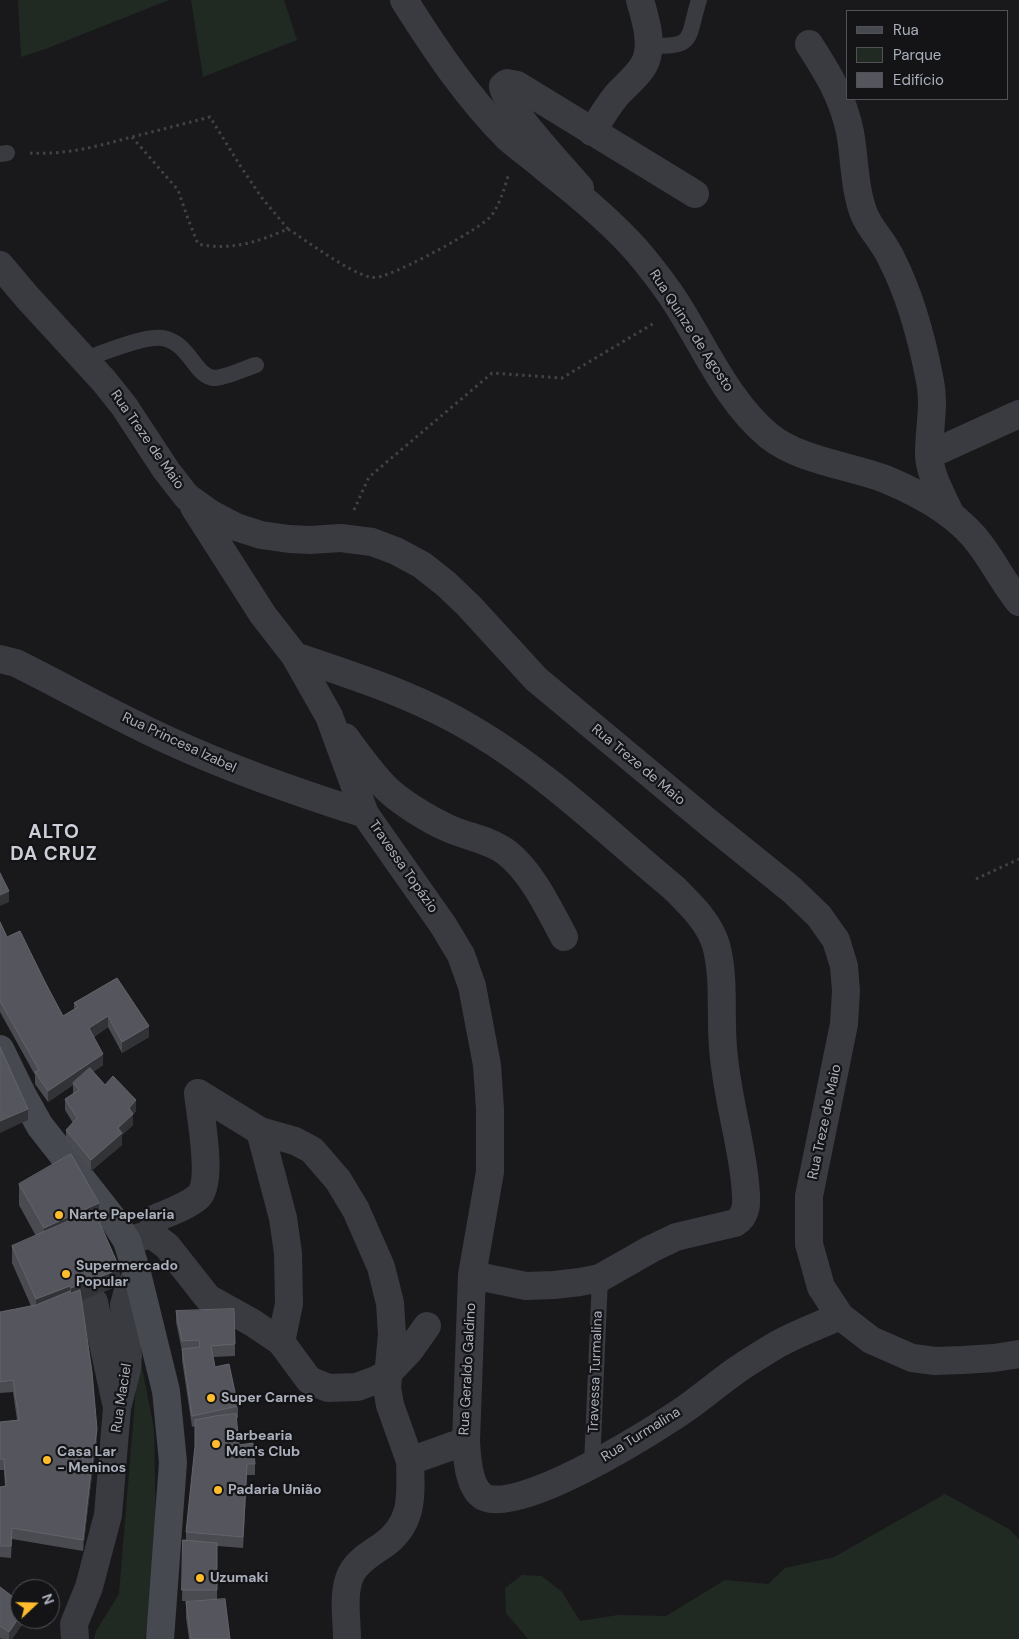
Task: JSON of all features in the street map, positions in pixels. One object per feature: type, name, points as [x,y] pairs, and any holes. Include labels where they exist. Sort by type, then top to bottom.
[{"type":"main road","points":[[0,1049],[40,1126],[112,1218],[139,1237],[137,1274],[166,1392],[173,1462],[160,1639]]},
{"type":"street","name":"Rua Quinze de Agosto","points":[[404,0],[428,38],[481,110],[510,140],[582,198],[637,251],[679,308],[723,382],[748,416],[770,436],[791,449],[885,479],[950,513],[980,544],[1019,602]]},
{"type":"street","points":[[592,132],[616,96],[647,59],[649,45],[640,0]]},
{"type":"street","points":[[809,44],[830,76],[841,100],[850,133],[854,169],[864,215],[889,253],[898,273],[918,333],[931,384],[932,416],[929,454],[932,472],[950,513]]},
{"type":"street","points":[[614,227],[514,111],[504,95],[503,86],[507,83],[517,85],[695,194]]},
{"type":"street","name":"Rua Treze de Maio","points":[[0,265],[26,297],[104,381],[124,406],[166,470],[187,497],[219,519],[261,535],[288,539],[341,538],[372,542],[396,551],[422,566],[446,584],[469,606],[536,679],[708,823],[792,890],[819,916],[836,940],[844,966],[846,991],[844,1024],[809,1196],[809,1244],[821,1287],[840,1316],[871,1340],[912,1358],[936,1361],[963,1360],[1019,1354]]},
{"type":"street","points":[[929,454],[1019,414]]},
{"type":"street","name":"Travessa Topázio","points":[[187,497],[263,615],[295,656],[329,716],[365,814],[444,925],[460,954],[472,986],[487,1065],[490,1109],[490,1172],[472,1275]]},
{"type":"street","points":[[0,640],[8,661]]},
{"type":"street","points":[[295,656],[373,682],[431,707],[477,732],[536,772],[674,888],[695,908],[708,926],[716,944],[720,967],[726,1081],[743,1160],[747,1202],[741,1219],[735,1223],[676,1237],[600,1278],[554,1285],[526,1286],[472,1275]]},
{"type":"street","name":"Rua Princesa Izabel","points":[[8,661],[171,741],[225,765],[296,792],[365,814]]},
{"type":"street","points":[[329,716],[384,786],[415,810],[450,829],[484,841],[506,852],[523,869],[541,894],[564,937]]},
{"type":"street","points":[[347,1639],[346,1594],[351,1575],[358,1564],[391,1540],[404,1525],[409,1507],[410,1461],[390,1405],[387,1388],[388,1373],[392,1334],[390,1303],[381,1266],[356,1210],[338,1180],[312,1150],[295,1141],[260,1131],[198,1094],[205,1152],[205,1183],[199,1196],[181,1207],[156,1218],[139,1237],[167,1246],[208,1298],[253,1323],[281,1342],[309,1380],[328,1388],[357,1387],[388,1373],[410,1350],[427,1326]]},
{"type":"street","points":[[260,1131],[283,1218],[288,1253],[289,1304],[281,1342]]},
{"type":"street","name":"Rua Maciel","points":[[75,1639],[74,1624],[89,1587],[108,1515],[117,1408],[127,1369],[128,1356],[124,1305],[137,1274]]},
{"type":"street","name":"Rua Geraldo Galdino","points":[[410,1461],[466,1441],[472,1275]]},
{"type":"street","points":[[94,1302],[117,1408]]},
{"type":"street","name":"Rua Turmalina","points":[[466,1441],[468,1464],[477,1490],[484,1496],[496,1499],[511,1498],[541,1489],[592,1465],[673,1417],[735,1371],[780,1343],[840,1316]]},
{"type":"lane","points":[[649,45],[664,46],[684,42],[690,35],[699,0]]},
{"type":"lane","points":[[84,359],[145,340],[162,338],[176,343],[185,351],[203,374],[209,377],[215,378],[228,375],[256,365]]},
{"type":"lane","name":"Travessa Turmalina","points":[[592,1465],[600,1278]]},
{"type":"path","points":[[3,154],[74,152],[210,117],[262,198],[288,229],[362,275],[373,278],[384,276],[403,268],[459,238],[491,216],[502,197],[509,172],[510,140]]},
{"type":"path","points":[[132,137],[178,190],[198,244],[212,247],[231,247],[260,241],[288,229]]},
{"type":"path","points":[[341,538],[369,477],[492,373],[562,378],[679,308]]},
{"type":"path","points":[[976,879],[1019,859]]},
{"type":"green space","points":[[18,0],[169,0],[21,57]]},
{"type":"green space","points":[[191,0],[284,0],[297,40],[203,77]]},
{"type":"green space","points":[[139,1352],[154,1429],[156,1527],[153,1590],[145,1639],[94,1639],[96,1631],[119,1594]]},
{"type":"green space","points":[[945,1494],[1009,1529],[1019,1539],[1019,1639],[528,1639],[506,1613],[505,1588],[522,1575],[542,1576],[562,1592],[580,1621],[618,1615],[666,1616],[725,1580],[768,1584],[785,1568],[834,1557]]},
{"type":"building","points":[[0,873],[9,891],[0,895]]},
{"type":"building","points":[[0,922],[7,937],[20,931],[63,1016],[78,1007],[74,1003],[117,978],[149,1026],[122,1042],[108,1016],[89,1028],[103,1054],[48,1091],[35,1072],[39,1070],[0,1001]]},
{"type":"building","points":[[0,1047],[28,1109],[0,1121]]},
{"type":"building","points":[[90,1068],[105,1085],[113,1076],[136,1100],[129,1108],[133,1114],[118,1128],[122,1133],[91,1160],[66,1130],[77,1118],[65,1099],[79,1090],[73,1083]]},
{"type":"building","points":[[71,1154],[99,1203],[44,1228],[19,1184]]},
{"type":"building","name":"Supermercado Popular","points":[[94,1210],[120,1269],[36,1299],[12,1246]]},
{"type":"building","points":[[80,1290],[92,1372],[97,1429],[83,1540],[12,1528],[11,1546],[0,1546],[0,1487],[6,1486],[4,1459],[0,1459],[0,1422],[19,1420],[13,1380],[0,1382],[0,1312],[36,1305],[70,1291],[71,1293]]},
{"type":"building","points":[[234,1309],[235,1344],[211,1346],[215,1367],[229,1364],[238,1406],[192,1416],[182,1349],[200,1347],[199,1340],[182,1341],[176,1311]]},
{"type":"building","points":[[236,1414],[239,1445],[253,1443],[255,1464],[247,1464],[243,1537],[186,1532],[195,1446],[195,1420]]},
{"type":"building","name":"Uzumaki","points":[[183,1540],[217,1543],[217,1590],[182,1590]]},
{"type":"building","points":[[0,1587],[10,1594],[11,1629],[9,1632],[0,1626]]},
{"type":"building","points":[[225,1599],[230,1639],[191,1639],[186,1602]]},
{"type":"place","name":"Narte Papelaria","points":[[59,1215]]},
{"type":"place","name":"Supermercado Popular","points":[[66,1274]]},
{"type":"place","name":"Super Carnes","points":[[211,1398]]},
{"type":"place","name":"Barbearia Men's Club","points":[[216,1444]]},
{"type":"place","name":"Casa Lar - Meninos","points":[[47,1460]]},
{"type":"place","name":"Padaria União","points":[[218,1490]]},
{"type":"place","name":"Uzumaki","points":[[200,1578]]},
{"type":"district","name":"ALTO DA CRUZ","points":[[54,844]]}]
